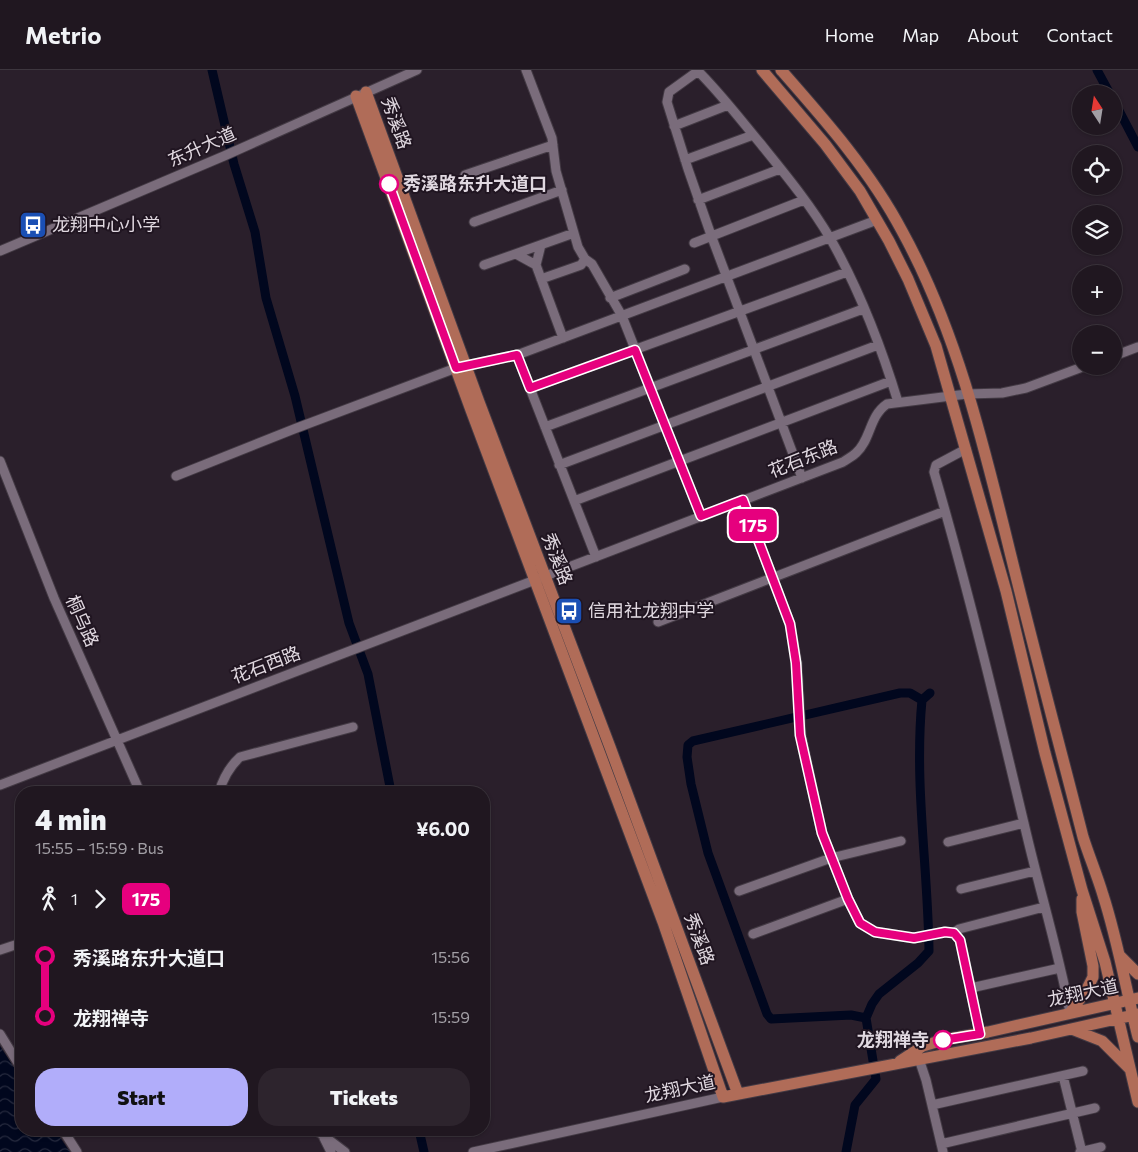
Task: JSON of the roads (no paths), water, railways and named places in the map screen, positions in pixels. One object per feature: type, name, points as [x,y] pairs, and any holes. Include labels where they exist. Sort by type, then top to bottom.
[{"type":"main road","points":[[762,70],[826,144],[860,191],[889,241],[918,300],[936,346],[952,396],[1006,591],[1045,753],[1082,890],[1105,962],[1138,1102]]},
{"type":"main road","points":[[782,70],[847,149],[903,231],[934,298],[961,371],[996,495],[1083,837],[1103,894],[1119,954],[1134,999],[1138,1037]]},
{"type":"main road","name":"秀溪路","points":[[361,94],[540,578],[663,922],[723,1097]]},
{"type":"main road","name":"秀溪路","points":[[540,578],[613,756],[738,1094]]},
{"type":"main road","points":[[1070,1013],[1093,977],[1093,966],[1082,912],[1082,890]]},
{"type":"main road","points":[[1119,954],[1138,974]]},
{"type":"main road","name":"龙翔大道","points":[[918,1055],[930,1044],[1134,999]]},
{"type":"main road","name":"龙翔大道","points":[[723,1097],[894,1064],[907,1057],[1072,1029],[1135,1015]]},
{"type":"main road","points":[[1072,1029],[1102,1041],[1130,1069]]},
{"type":"street","name":"东升大道","points":[[0,251],[224,156],[417,70]]},
{"type":"street","points":[[526,70],[553,145],[556,171],[578,247],[585,259],[592,264],[622,316],[701,516]]},
{"type":"street","points":[[802,478],[698,200],[667,102],[669,92],[698,72],[753,135],[804,200],[830,238],[847,272],[878,345],[898,402]]},
{"type":"street","points":[[674,126],[728,105]]},
{"type":"street","points":[[685,160],[753,135]]},
{"type":"street","points":[[465,175],[553,145]]},
{"type":"street","points":[[698,200],[780,169]]},
{"type":"street","points":[[474,222],[562,190]]},
{"type":"street","points":[[694,243],[804,200]]},
{"type":"street","points":[[176,476],[294,429],[461,367],[517,355],[877,220]]},
{"type":"street","points":[[484,266],[574,233]]},
{"type":"street","points":[[541,245],[536,265],[562,338]]},
{"type":"street","points":[[516,254],[536,265]]},
{"type":"street","points":[[541,279],[581,265],[585,259]]},
{"type":"street","points":[[610,298],[686,269]]},
{"type":"street","points":[[530,388],[847,272]]},
{"type":"street","points":[[545,427],[863,309]]},
{"type":"street","points":[[559,464],[878,345]]},
{"type":"street","points":[[1122,353],[1138,347]]},
{"type":"street","points":[[517,355],[596,557]]},
{"type":"street","name":"花石东路","points":[[540,578],[843,462],[857,453],[879,409],[887,404],[967,394],[1002,393],[1026,388],[1072,371]]},
{"type":"street","points":[[574,501],[891,381]]},
{"type":"street","points":[[966,449],[936,465],[934,472],[966,587],[1070,1013]]},
{"type":"street","name":"桐乌路","points":[[0,461],[54,598],[137,786]]},
{"type":"street","points":[[743,500],[790,624],[796,663],[800,735],[822,833],[848,899],[860,923],[875,932],[914,938],[945,932],[954,933],[960,940],[980,1034]]},
{"type":"street","points":[[658,622],[945,511]]},
{"type":"street","name":"花石西路","points":[[0,785],[540,578]]},
{"type":"street","points":[[221,786],[232,764],[240,757],[352,727]]},
{"type":"street","points":[[948,842],[1024,823]]},
{"type":"street","points":[[739,891],[831,858],[901,841]]},
{"type":"street","points":[[961,889],[1035,871]]},
{"type":"street","points":[[753,934],[848,899]]},
{"type":"street","points":[[954,933],[959,929],[1044,907]]},
{"type":"street","points":[[0,950],[15,945]]},
{"type":"street","points":[[971,988],[1060,968]]},
{"type":"street","points":[[0,1034],[15,1058]]},
{"type":"street","points":[[918,1055],[942,1148],[1096,1108]]},
{"type":"street","points":[[932,1106],[1083,1071]]},
{"type":"street","points":[[1063,1076],[1082,1152],[1102,1147]]},
{"type":"street","name":"龙翔大道","points":[[474,1152],[723,1097]]},
{"type":"street","points":[[67,1136],[77,1152]]},
{"type":"street","points":[[321,1136],[331,1152]]},
{"type":"street","points":[[323,1136],[345,1152]]},
{"type":"water","points":[[0,1046],[15,1069],[15,1136],[59,1136],[70,1152],[0,1152]]},
{"type":"waterway","points":[[212,70],[234,164],[255,232],[266,298],[295,396],[349,623],[368,674],[390,786]]},
{"type":"waterway","points":[[1097,70],[1105,85]]},
{"type":"waterway","points":[[1122,116],[1138,147]]},
{"type":"waterway","points":[[866,1018],[851,1015],[771,1019],[767,1014],[708,853],[691,784],[687,757],[688,745],[693,741],[900,693],[910,693],[922,700]]},
{"type":"waterway","points":[[846,1152],[855,1105],[876,1079],[866,1018],[879,994],[918,963],[929,951],[920,794],[920,731],[922,700],[930,693]]},
{"type":"waterway","points":[[420,1136],[424,1152]]},
{"type":"place","name":"秀溪路东升大道口","points":[[389,184]]},
{"type":"place","name":"龙翔中心小学","points":[[33,225]]},
{"type":"place","name":"信用社龙翔中学","points":[[569,611]]},
{"type":"place","name":"龙翔禅寺","points":[[943,1040]]}]
